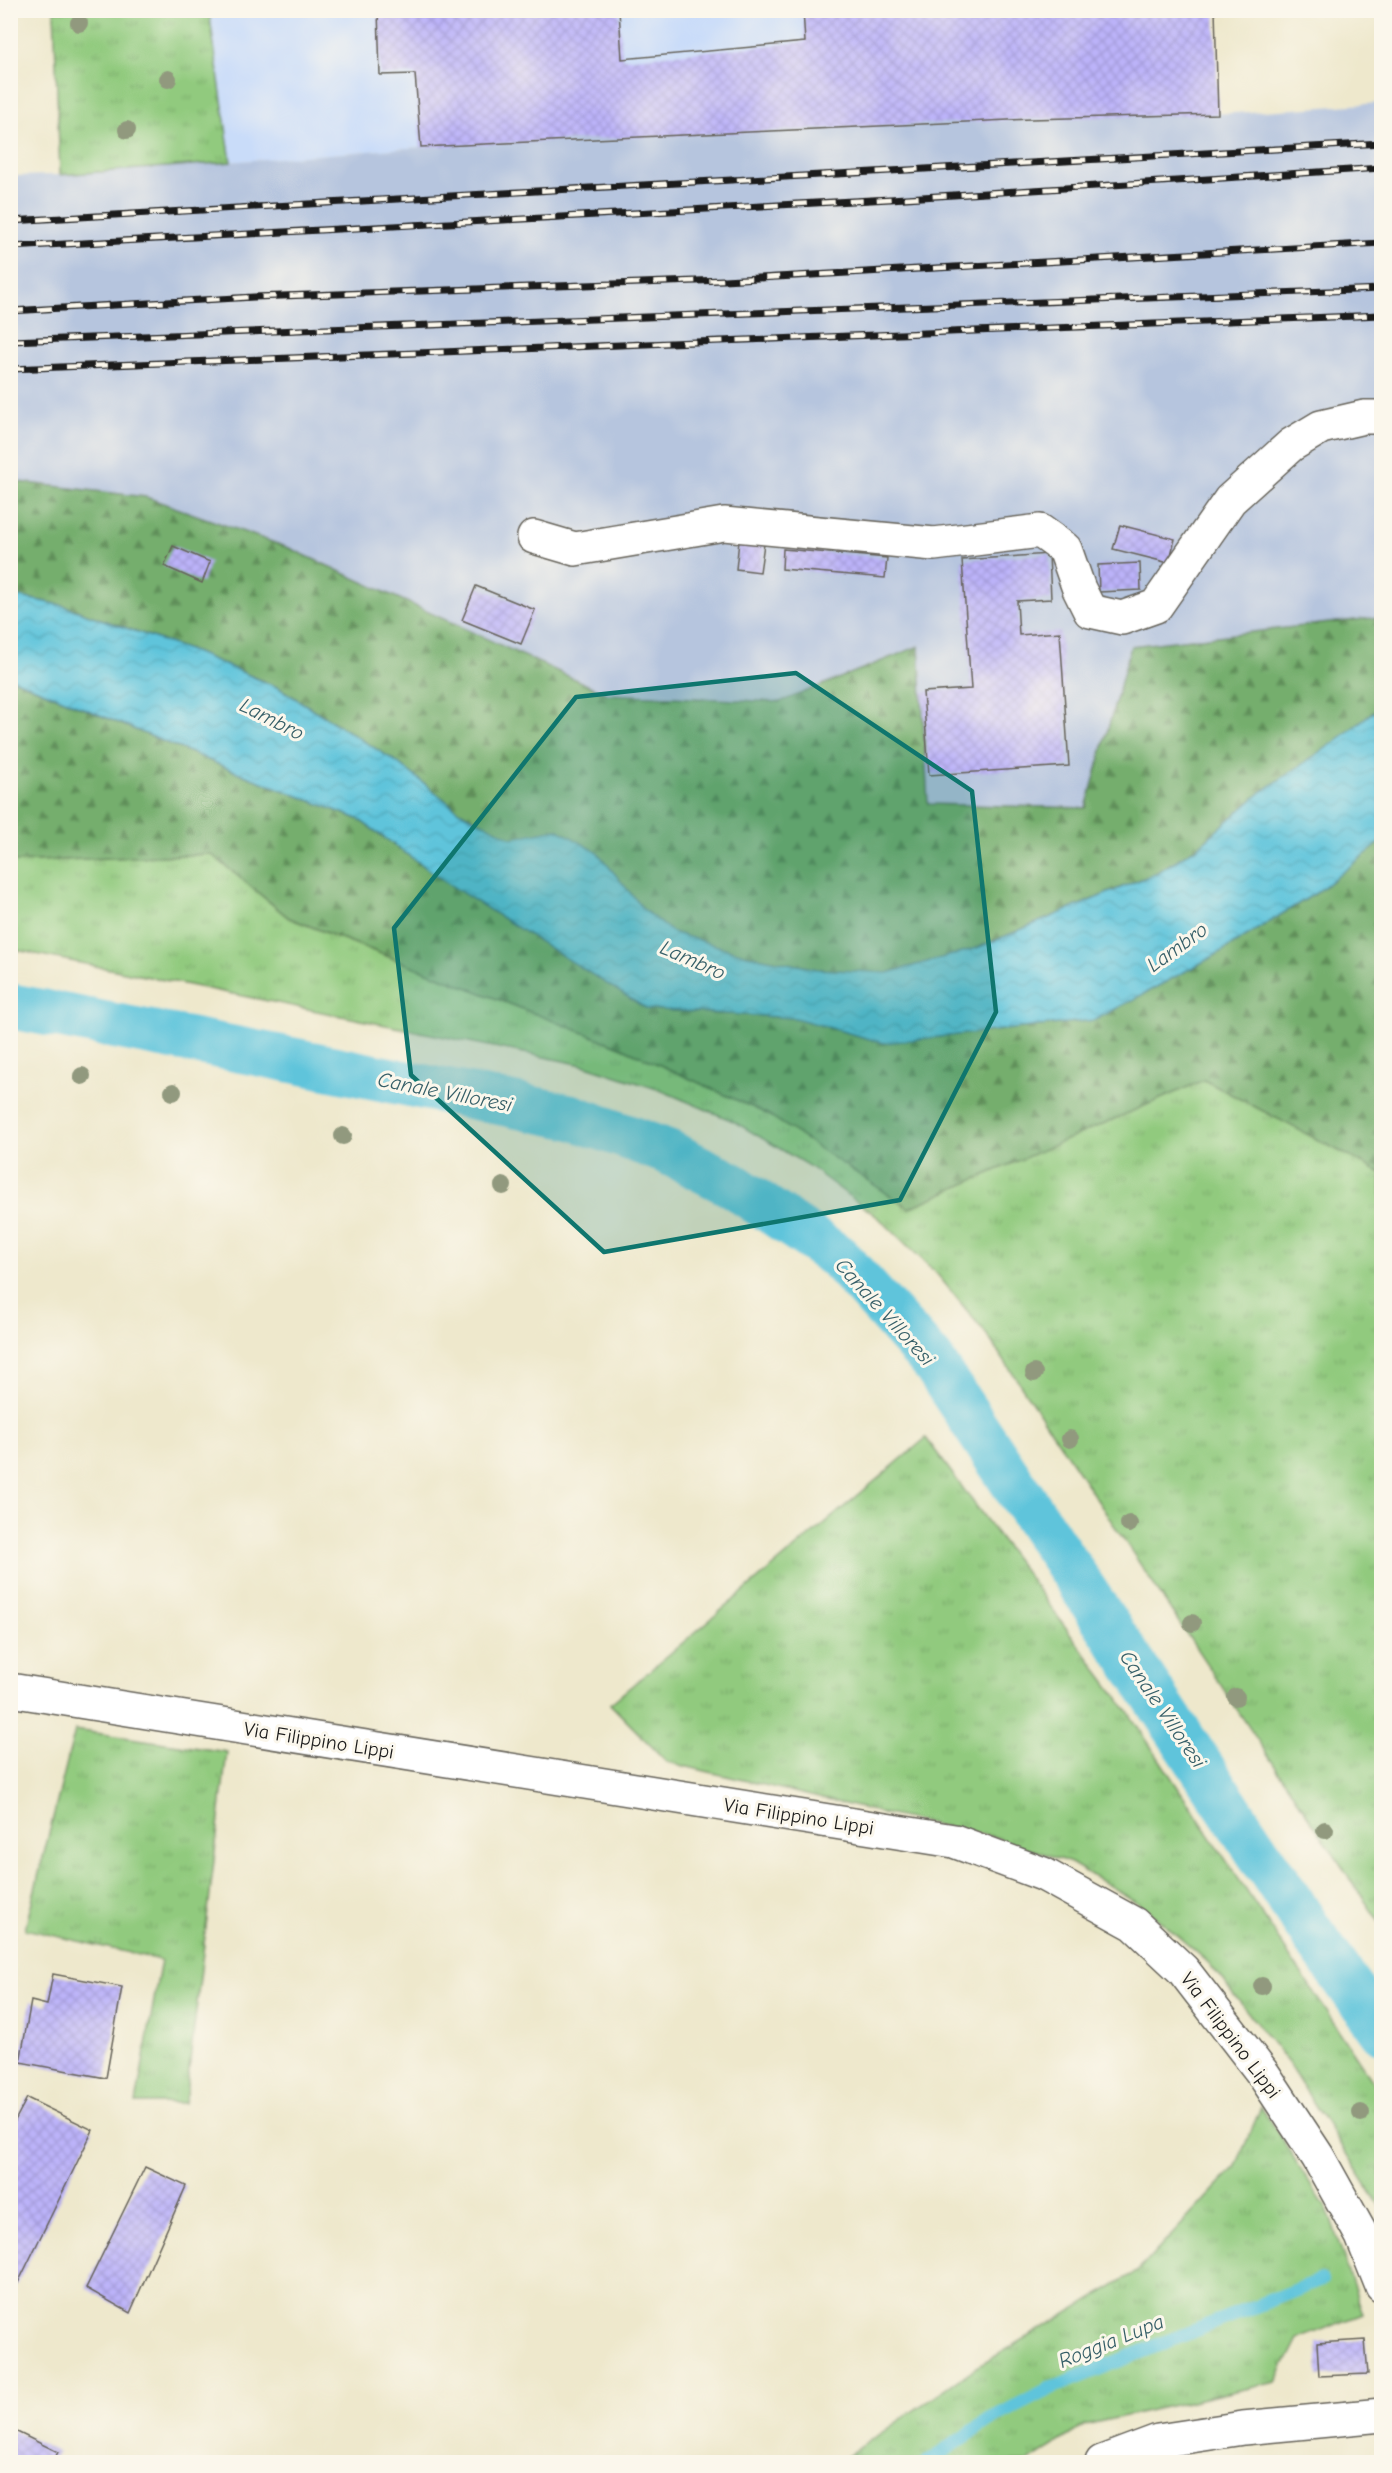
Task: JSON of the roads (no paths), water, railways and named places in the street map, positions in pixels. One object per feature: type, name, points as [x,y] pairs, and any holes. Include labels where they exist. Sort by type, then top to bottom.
[{"type":"street","points":[[534,537],[575,549],[724,524],[934,544],[1040,531],[1065,549],[1079,589],[1090,611],[1122,618],[1156,606],[1230,500],[1291,445],[1322,427],[1364,417],[1382,417]]},
{"type":"street","name":"Via Filippino Lippi","points":[[10,1690],[954,1841],[1044,1874],[1134,1924],[1183,1970],[1264,2075],[1318,2157],[1362,2236],[1382,2286]]},
{"type":"street","points":[[1102,2463],[1158,2441],[1243,2428],[1382,2415]]},
{"type":"water","name":"Lambro","points":[[10,595],[61,605],[197,653],[279,688],[397,762],[459,811],[512,838],[557,829],[597,852],[644,910],[672,932],[747,955],[817,969],[888,973],[977,948],[1156,873],[1198,847],[1260,793],[1335,742],[1370,714],[1381,709],[1381,842],[1316,893],[1214,956],[1095,1020],[884,1043],[795,1018],[647,1009],[450,885],[358,819],[249,777],[11,678]]},
{"type":"waterway","name":"Canale Villoresi","points":[[10,1006],[572,1117],[668,1152],[734,1186],[838,1257],[932,1361],[1313,1935],[1382,2031]]},
{"type":"waterway","name":"Roggia Lupa","points":[[928,2462],[989,2420],[1051,2388],[1321,2280]]},
{"type":"railway","points":[[10,221],[1382,143]]},
{"type":"railway","points":[[10,247],[890,199],[1382,168]]},
{"type":"railway","points":[[10,311],[254,297],[724,280],[1382,243]]},
{"type":"railway","points":[[10,341],[1382,289]]},
{"type":"railway","points":[[10,369],[1382,315]]}]
